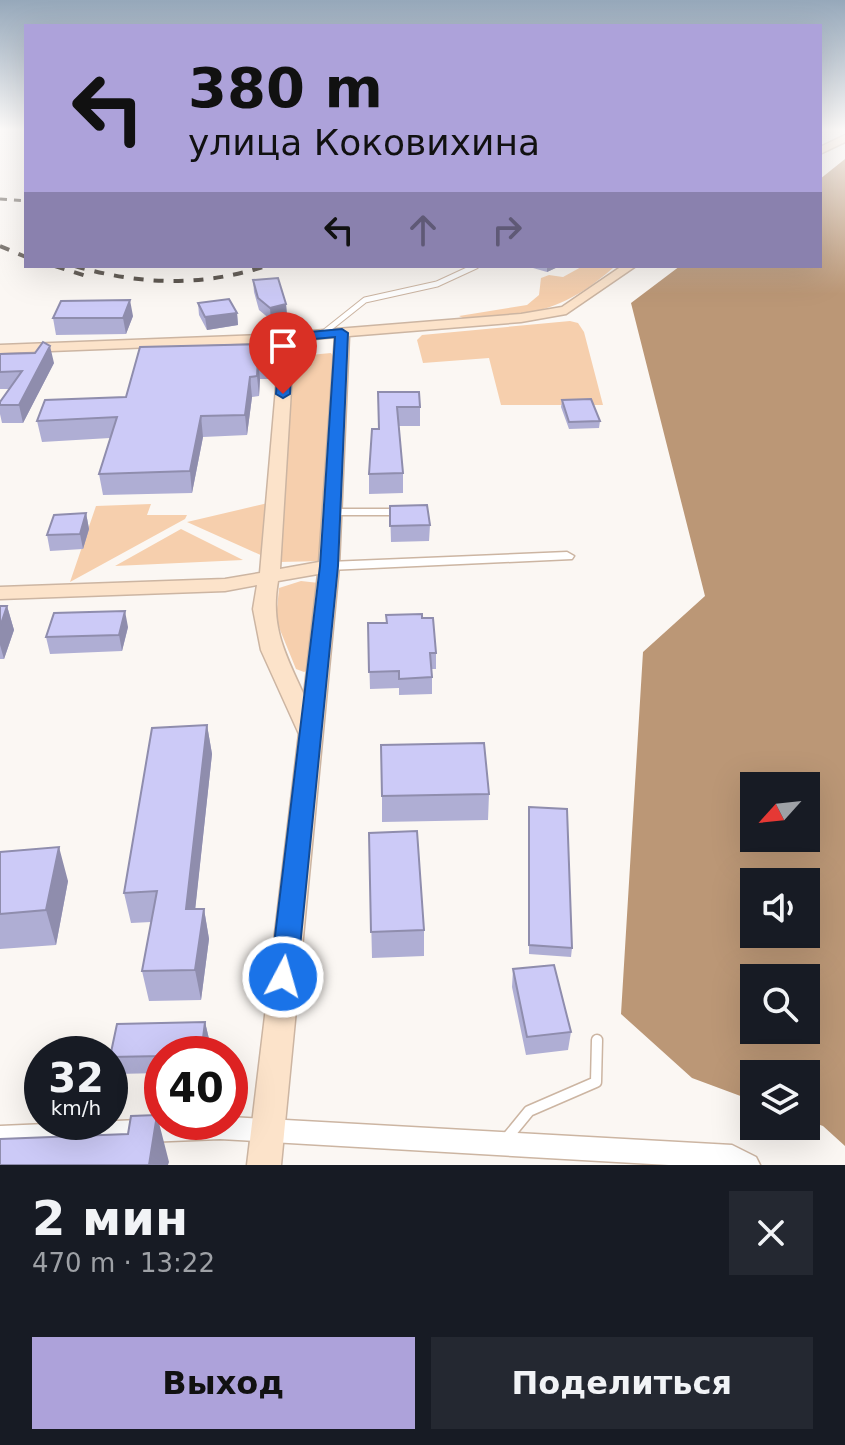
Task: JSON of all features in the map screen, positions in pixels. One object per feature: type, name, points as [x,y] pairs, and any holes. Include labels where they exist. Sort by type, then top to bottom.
[{"type":"main road","points":[[0,349],[321,335],[521,318],[566,310],[627,268]]},
{"type":"main road","points":[[264,1165],[329,566],[342,333]]},
{"type":"main road","points":[[287,337],[269,577],[263,609],[272,650],[310,733]]},
{"type":"main road","points":[[0,593],[225,585],[329,566]]},
{"type":"street","points":[[329,566],[567,556]]},
{"type":"street","points":[[0,1137],[220,1128],[740,1161]]},
{"type":"lane","points":[[321,335],[365,300],[437,284],[472,268]]},
{"type":"lane","points":[[332,512],[401,512]]},
{"type":"lane","points":[[502,1144],[529,1111],[596,1082],[597,1040]]},
{"type":"shaded area","points":[[822,184],[845,184],[845,1146],[820,1125],[820,1060],[740,1060],[740,1096],[692,1078],[621,1014],[643,652],[705,596],[631,303],[677,268],[822,268]]},
{"type":"shaded area","points":[[579,268],[613,268],[577,295],[544,309],[465,319],[459,316],[527,305],[539,295],[541,278],[549,275],[563,277]]},
{"type":"shaded area","points":[[570,321],[578,323],[584,332],[603,405],[501,405],[489,358],[423,363],[417,340],[422,335]]},
{"type":"shaded area","points":[[331,353],[334,358],[324,561],[279,562],[293,363],[299,356]]},
{"type":"shaded area","points":[[268,503],[265,557],[187,522]]},
{"type":"shaded area","points":[[151,504],[147,515],[187,515],[185,519],[70,582],[96,506]]},
{"type":"shaded area","points":[[181,529],[243,560],[115,566]]},
{"type":"shaded area","points":[[301,581],[319,583],[308,670],[304,672],[296,669],[276,620],[279,588]]},
{"type":"building","points":[[278,278],[286,304],[270,308],[258,298],[253,280]]},
{"type":"building","points":[[229,299],[237,313],[205,317],[198,303]]},
{"type":"building","points":[[130,300],[123,318],[53,318],[61,301]]},
{"type":"building","points":[[43,342],[50,346],[19,405],[0,405],[22,371],[0,372],[0,354],[35,353]]},
{"type":"building","points":[[272,344],[272,359],[258,360],[257,376],[250,377],[245,415],[201,416],[190,471],[99,474],[117,417],[37,421],[45,400],[126,397],[140,347]]},
{"type":"building","points":[[378,392],[419,392],[420,407],[397,407],[403,473],[369,474],[372,429],[379,429]]},
{"type":"building","points":[[591,399],[600,421],[569,422],[562,400]]},
{"type":"building","points":[[427,505],[430,525],[390,526],[390,506]]},
{"type":"building","points":[[86,513],[80,534],[47,535],[54,515]]},
{"type":"building","points":[[0,606],[7,606],[0,627]]},
{"type":"building","points":[[125,611],[119,635],[46,637],[54,613]]},
{"type":"building","points":[[422,614],[422,618],[433,618],[436,653],[430,653],[432,677],[399,679],[399,671],[369,672],[368,623],[387,623],[386,615]]},
{"type":"building","points":[[207,725],[186,909],[204,909],[195,970],[142,971],[157,891],[124,893],[152,728]]},
{"type":"building","points":[[484,743],[489,794],[382,796],[381,745]]},
{"type":"building","points":[[529,807],[567,809],[572,948],[529,945]]},
{"type":"building","points":[[417,831],[424,930],[371,932],[369,833]]},
{"type":"building","points":[[59,847],[46,910],[0,914],[0,852]]},
{"type":"building","points":[[554,965],[571,1032],[527,1037],[513,969]]},
{"type":"building","points":[[205,1022],[203,1036],[144,1036],[144,1056],[128,1057],[128,1036],[114,1036],[117,1024]]},
{"type":"building","points":[[131,1116],[144,1116],[144,1140],[153,1140],[149,1165],[0,1165],[0,1139],[128,1140]]},
{"type":"railway","points":[[0,199],[24,201]]},
{"type":"railway","points":[[0,246],[24,256]]},
{"type":"railway","points":[[61,268],[86,276]]},
{"type":"railway","points":[[83,268],[123,277],[170,281],[218,278],[259,268]]},
{"type":"route","points":[[283,394],[287,337],[342,333],[329,566],[283,977]]}]
